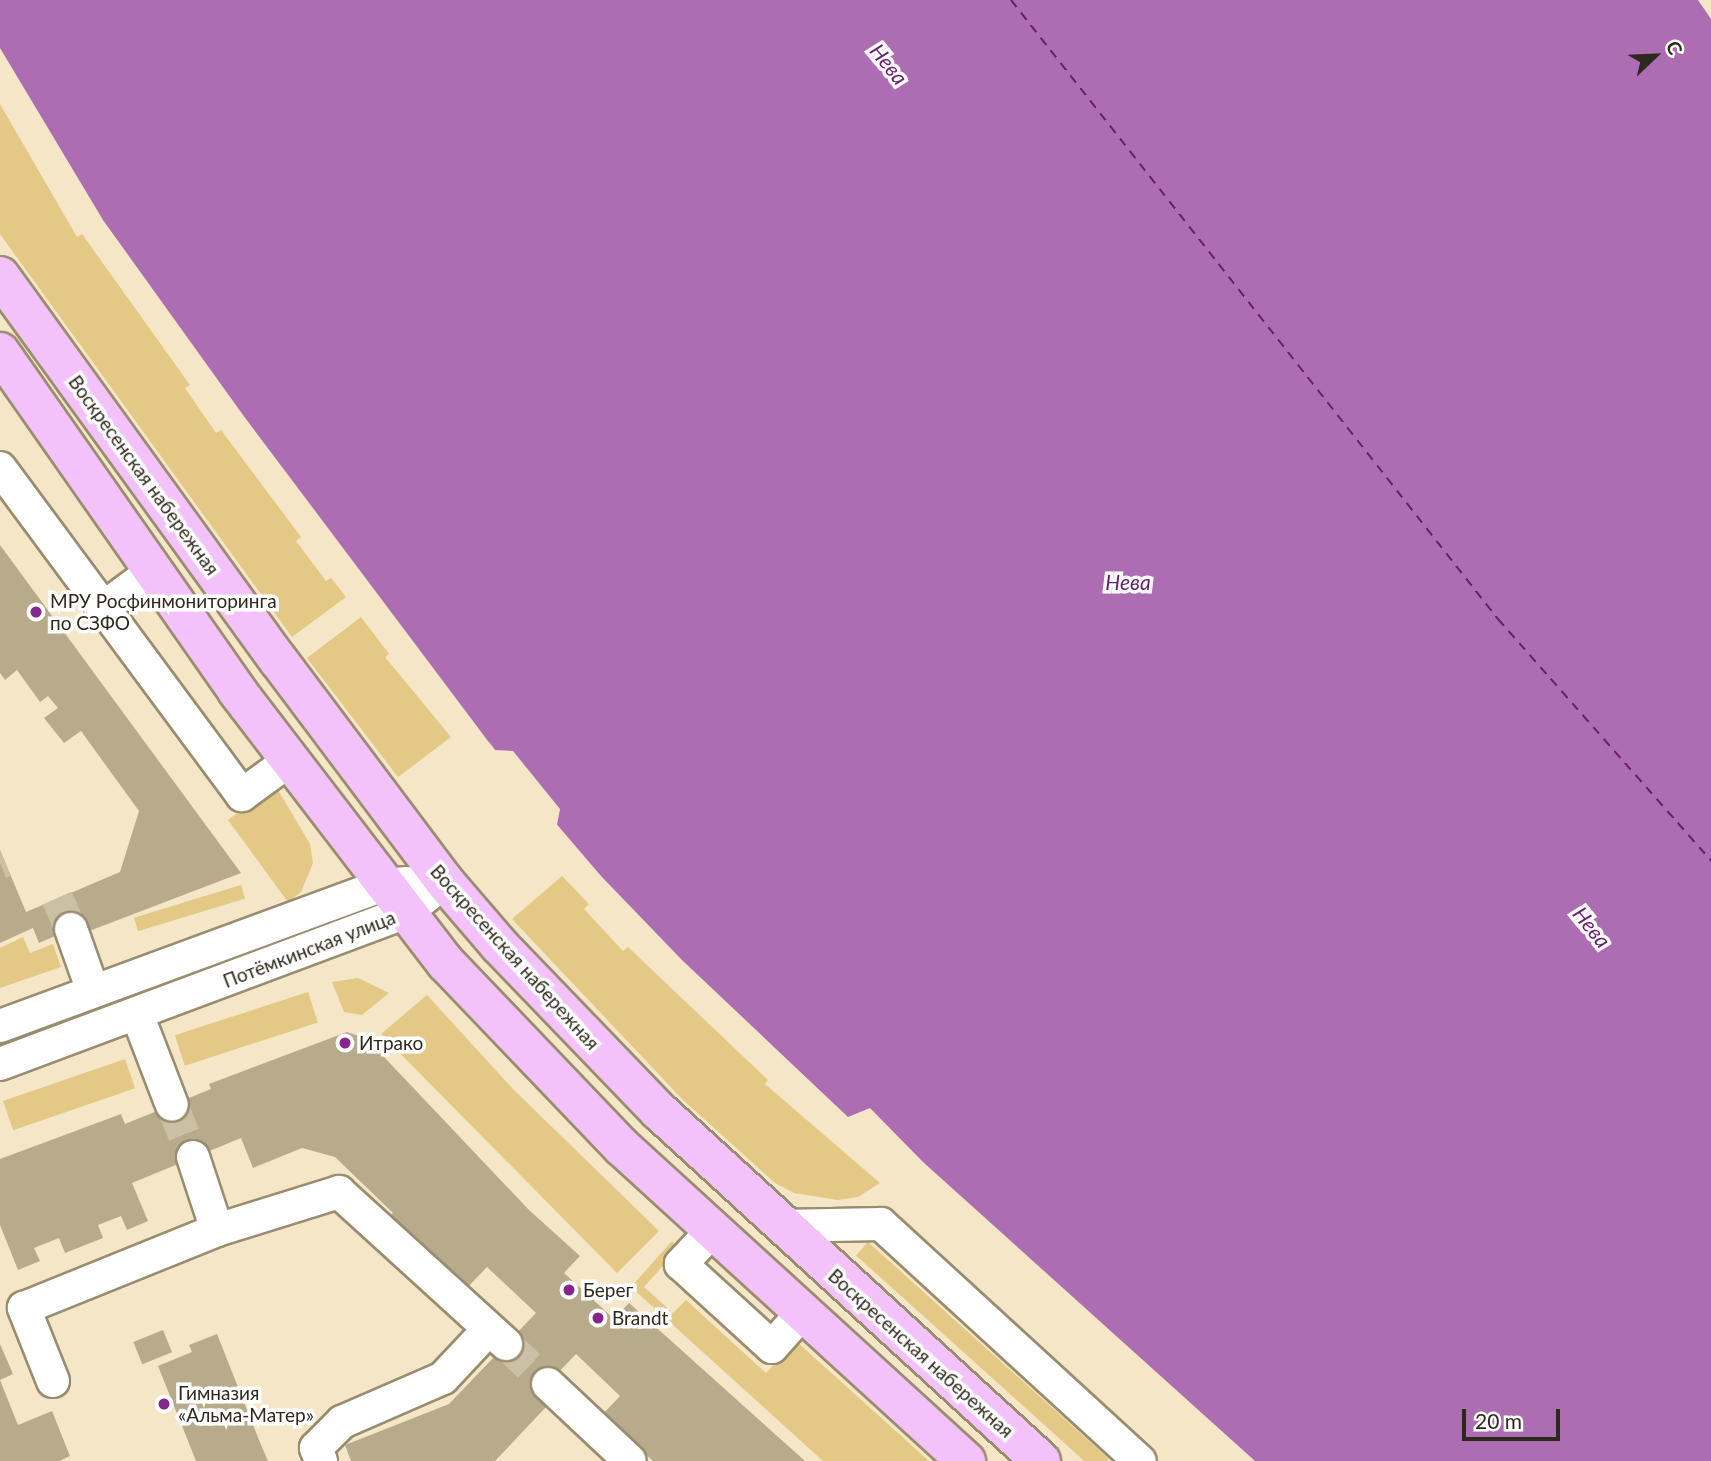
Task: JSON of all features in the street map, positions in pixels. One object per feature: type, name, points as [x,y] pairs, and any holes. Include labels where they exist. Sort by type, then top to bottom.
[{"type":"main road","name":"Воскресенская набережная","points":[[0,276],[445,882],[574,1027],[780,1226],[1041,1461]]},
{"type":"main road","points":[[0,352],[153,571],[290,760],[446,963],[540,1066],[713,1230],[967,1461]]},
{"type":"street","points":[[0,468],[242,795],[290,760]]},
{"type":"street","points":[[103,608],[153,571]]},
{"type":"street","name":"Потёмкинская улица","points":[[0,1026],[93,991],[445,882]]},
{"type":"street","name":"Потёмкинская улица","points":[[0,1064],[137,1014],[395,898]]},
{"type":"street","points":[[71,929],[93,991]]},
{"type":"street","points":[[137,1014],[172,1105]]},
{"type":"street","points":[[193,1157],[217,1230]]},
{"type":"street","points":[[53,1381],[24,1308],[217,1230],[340,1192],[497,1336],[443,1378],[342,1422],[316,1448],[321,1461]]},
{"type":"street","points":[[780,1226],[881,1224],[1140,1461]]},
{"type":"street","points":[[548,1384],[630,1461]]},
{"type":"shaded area","points":[[0,104],[77,237],[82,234],[190,385],[185,388],[216,433],[221,430],[301,537],[296,541],[326,581],[331,578],[346,597],[292,637],[0,234]]},
{"type":"shaded area","points":[[361,617],[389,654],[385,657],[451,737],[398,777],[307,658]]},
{"type":"shaded area","points":[[275,785],[310,844],[313,863],[301,892],[288,902],[228,820]]},
{"type":"shaded area","points":[[562,876],[589,904],[584,909],[623,951],[628,947],[768,1080],[765,1084],[880,1183],[858,1197],[838,1200],[794,1193],[775,1183],[682,1099],[512,919]]},
{"type":"shaded area","points":[[241,885],[245,898],[138,931],[134,918]]},
{"type":"shaded area","points":[[23,937],[30,953],[53,944],[61,967],[0,988],[0,948]]},
{"type":"shaded area","points":[[358,978],[389,993],[362,1015],[344,1012],[332,982]]},
{"type":"shaded area","points":[[308,992],[318,1022],[185,1066],[175,1035]]},
{"type":"shaded area","points":[[427,995],[514,1090],[659,1231],[617,1273],[381,1034]]},
{"type":"shaded area","points":[[125,1059],[135,1088],[13,1130],[3,1101]]},
{"type":"shaded area","points":[[672,1241],[679,1248],[644,1287],[673,1313],[686,1300],[766,1373],[796,1341],[929,1461],[823,1461],[631,1287]]},
{"type":"shaded area","points":[[868,1242],[1109,1459],[1084,1461],[856,1255]]},
{"type":"water","name":"Нева","points":[[0,0],[1698,0],[1711,19],[1711,1461],[1255,1461],[923,1162],[870,1108],[848,1117],[682,960],[601,876],[506,765],[243,415],[103,220],[0,48]]},
{"type":"pier","points":[[488,740],[495,750],[513,751],[560,809],[557,825],[564,839],[504,767]]},
{"type":"building","points":[[0,545],[241,873],[84,933],[81,925],[39,943],[33,928],[0,943],[0,850],[26,912],[120,872],[139,811],[81,731],[64,743],[44,718],[58,708],[48,696],[40,702],[17,670],[5,680],[0,673]]},
{"type":"building","points":[[347,1032],[367,1039],[529,1210],[580,1256],[564,1273],[614,1319],[629,1303],[805,1461],[653,1461],[603,1414],[620,1396],[576,1354],[536,1396],[547,1406],[495,1461],[351,1461],[345,1445],[449,1404],[536,1313],[487,1267],[465,1290],[383,1224],[393,1213],[335,1157],[302,1148],[253,1168],[241,1138],[132,1183],[148,1221],[127,1230],[121,1216],[98,1225],[103,1238],[65,1253],[59,1238],[34,1248],[40,1261],[18,1270],[0,1225],[0,1159],[121,1114],[125,1124],[211,1089],[209,1084]]},
{"type":"building","points":[[163,1330],[172,1352],[142,1364],[133,1342]]},
{"type":"building","points":[[217,1334],[268,1461],[196,1461],[158,1366],[192,1352],[189,1345]]},
{"type":"building","points":[[0,1344],[13,1374],[0,1380]]},
{"type":"building","points":[[0,1380],[18,1425],[52,1411],[70,1456],[59,1461],[0,1461]]},
{"type":"ferry route","points":[[1011,0],[1498,619],[1711,861]]},
{"type":"tunnel","points":[[0,863],[5,861]]},
{"type":"tunnel","points":[[57,898],[71,929]]},
{"type":"tunnel","points":[[172,1105],[193,1157]]},
{"type":"tunnel","points":[[506,1344],[548,1384]]},
{"type":"place","name":"МРУ Росфинмониторинга по СЗФО","points":[[36,612]]},
{"type":"place","name":"Итрако","points":[[345,1043]]},
{"type":"place","name":"Берег","points":[[569,1290]]},
{"type":"place","name":"Brandt","points":[[598,1318]]},
{"type":"place","name":"Гимназия «Альма-Матер»","points":[[164,1404]]}]
